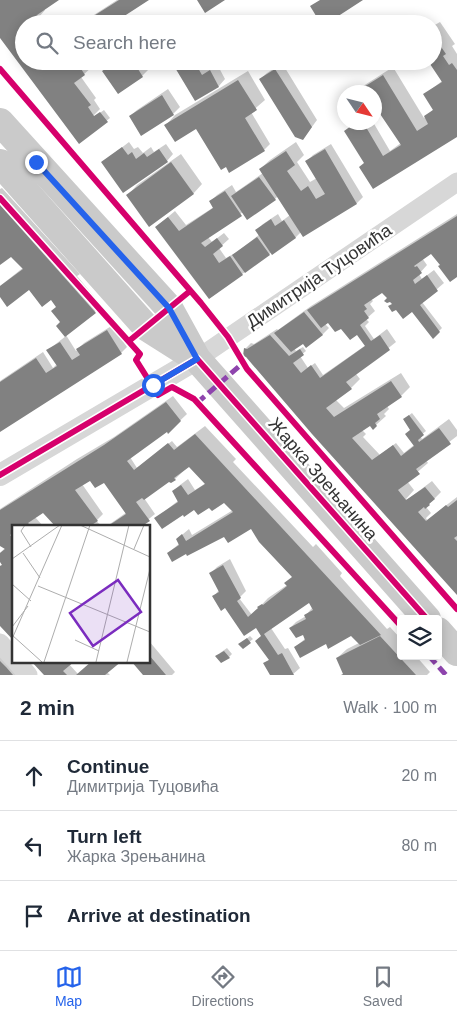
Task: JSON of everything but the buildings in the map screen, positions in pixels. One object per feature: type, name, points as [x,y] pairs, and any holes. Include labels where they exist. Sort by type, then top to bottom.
[{"type":"main road","name":"Жарка Зрењанина","points":[[0,122],[169,308],[197,359],[423,615]]},
{"type":"main road","name":"Жарка Зрењанина","points":[[0,163],[146,327],[197,359]]},
{"type":"main road","points":[[442,635],[457,652]]},
{"type":"street","name":"Димитрија Туцовића","points":[[0,475],[197,359],[457,182]]},
{"type":"street","points":[[0,643],[12,657]]},
{"type":"street","points":[[17,662],[28,675]]},
{"type":"marked path","points":[[197,403],[243,363]]},
{"type":"marked path","points":[[433,660],[446,675]]},
{"type":"cycle path","points":[[0,69],[201,303],[228,337],[247,369],[457,609]]},
{"type":"cycle path","points":[[0,198],[140,354],[136,360],[158,395],[172,387],[194,399],[397,622]]},
{"type":"cycle path","points":[[129,341],[190,291]]},
{"type":"cycle path","points":[[0,475],[197,359],[423,615]]},
{"type":"route","points":[[36,162],[169,308],[197,359],[153,385]]}]
